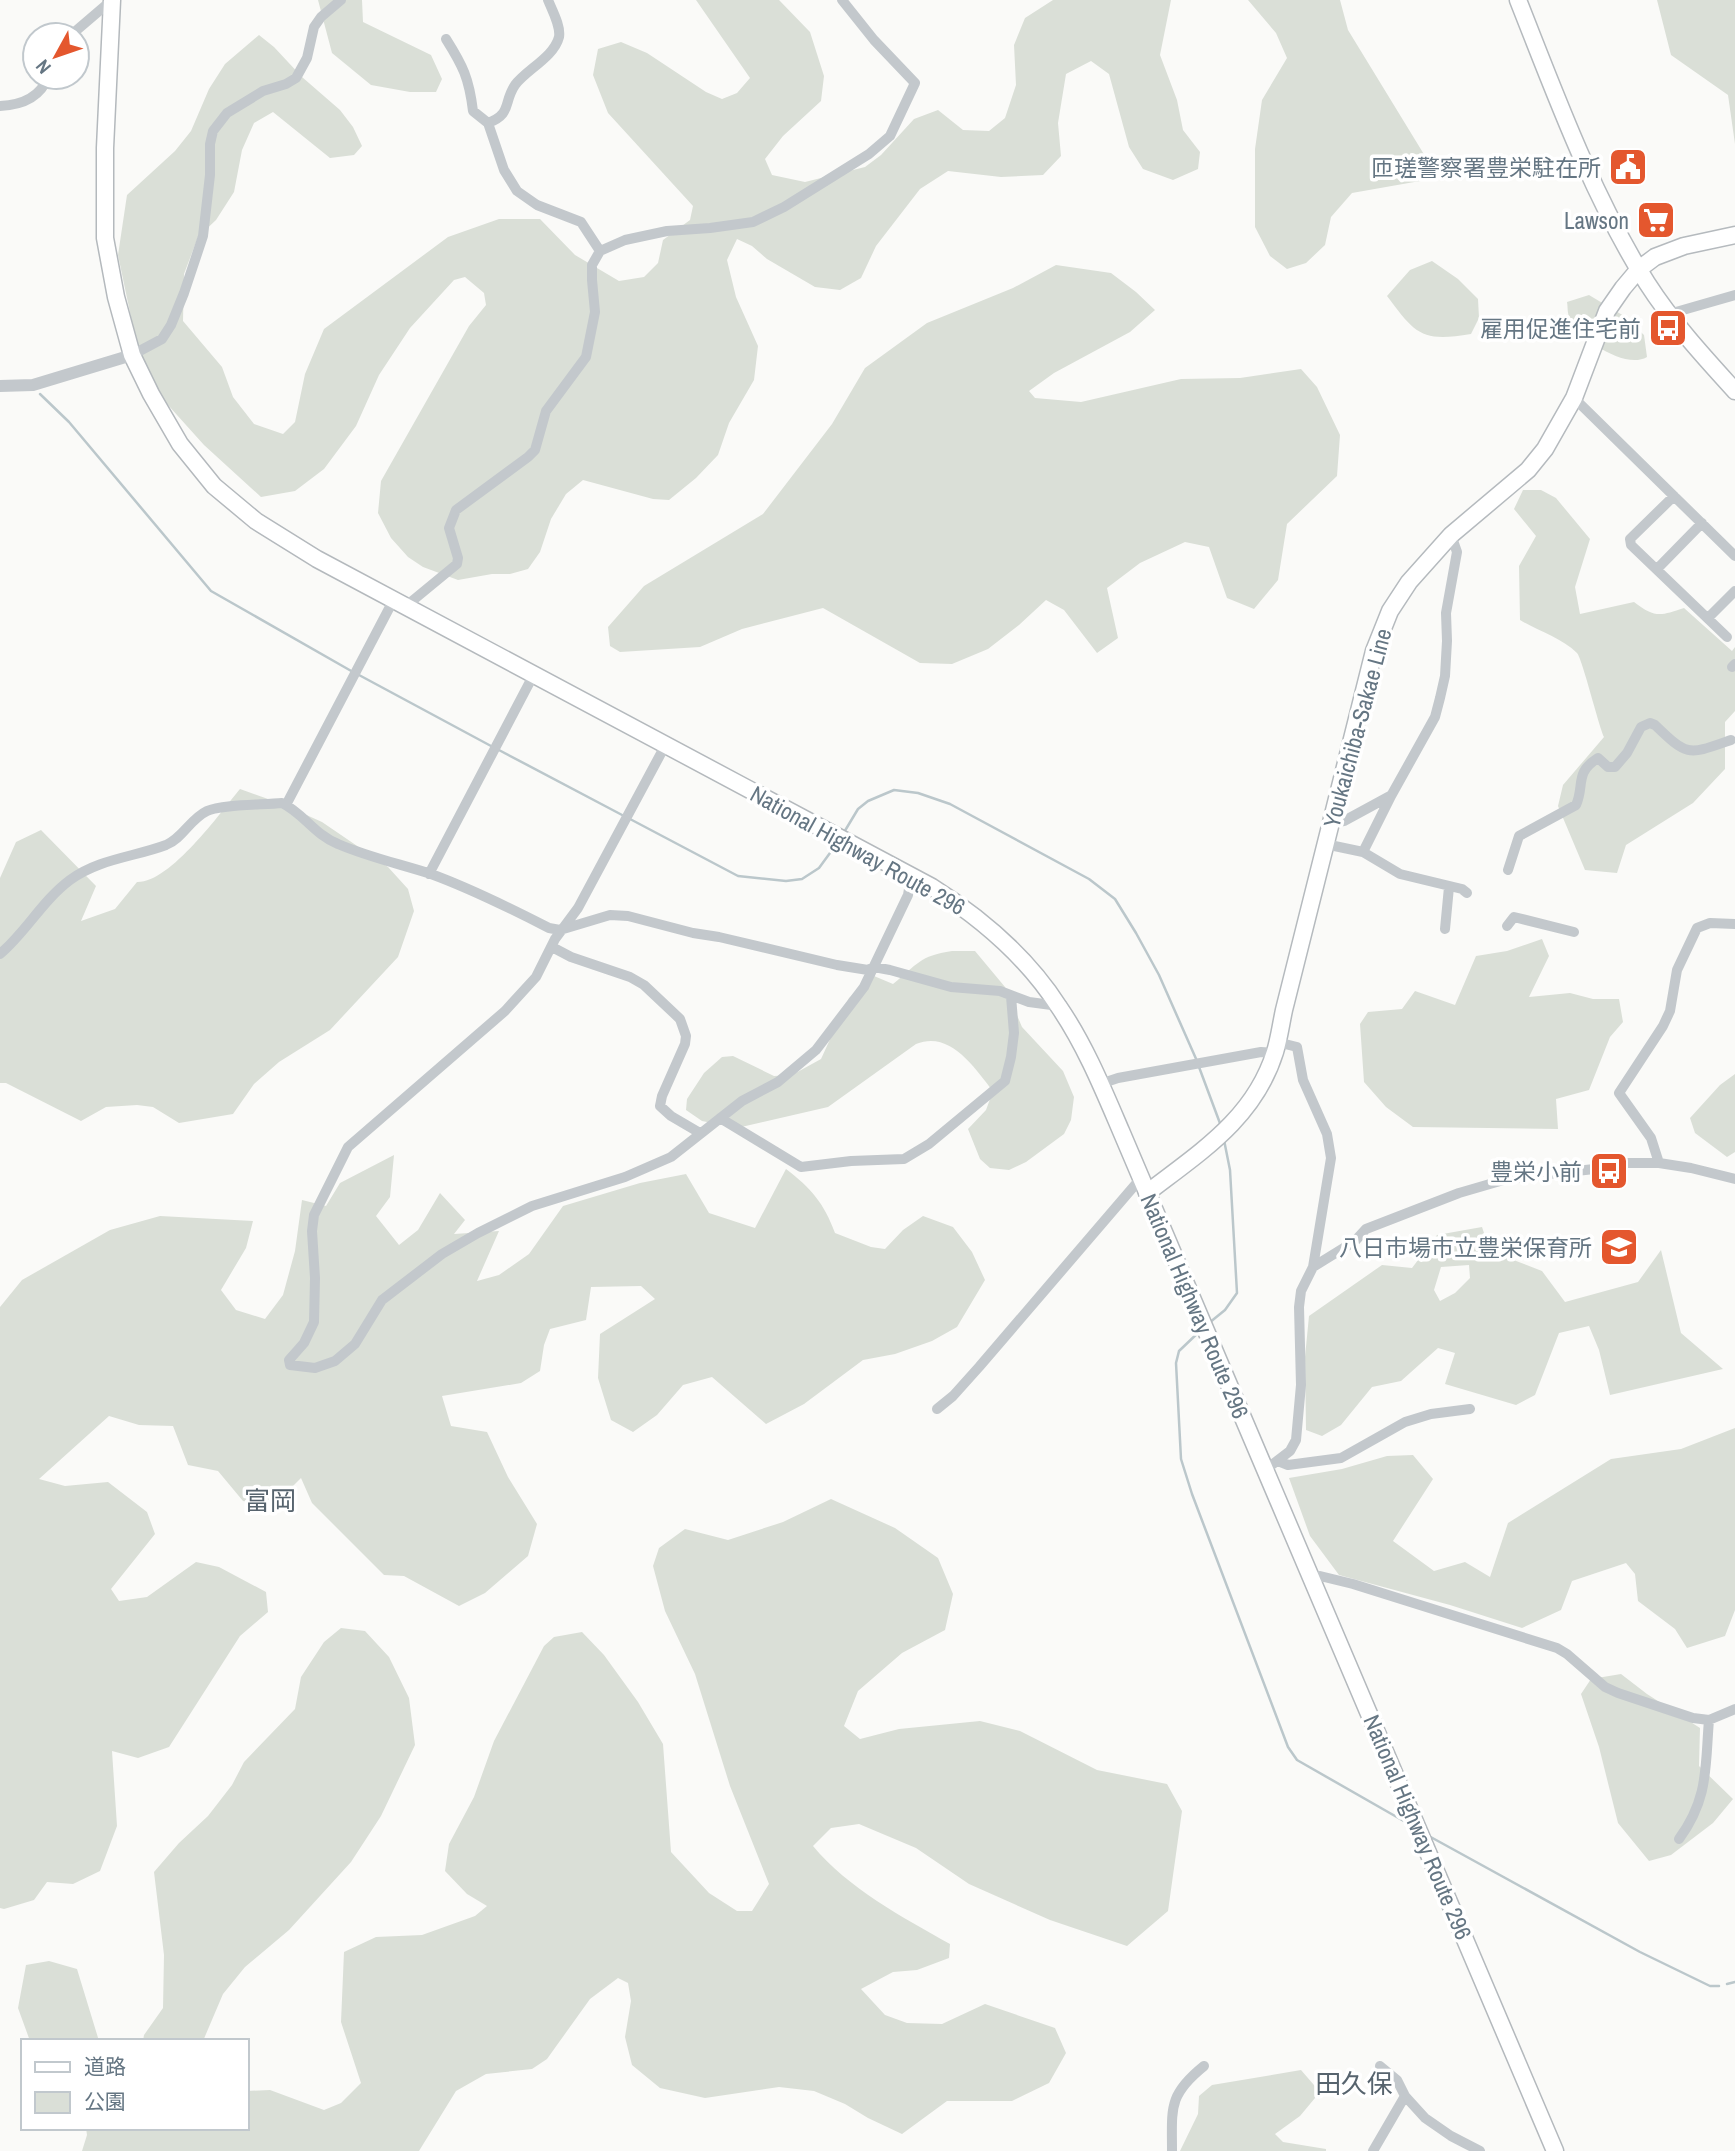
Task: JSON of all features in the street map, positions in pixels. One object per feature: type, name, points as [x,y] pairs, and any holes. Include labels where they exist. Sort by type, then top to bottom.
[{"type":"main road","name":"National Highway Route 296","points":[[112,0],[105,148],[105,238],[116,297],[132,355],[150,394],[180,444],[214,486],[256,521],[286,540],[950,898],[987,926],[1032,970],[1059,1006],[1100,1084],[1272,1466],[1311,1579],[1555,2151]]},
{"type":"main road","points":[[1518,0],[1585,164],[1619,235],[1669,314],[1735,391]]},
{"type":"main road","name":"Youkaichiba-Sakae Line","points":[[1144,1186],[1215,1141],[1234,1123],[1249,1105],[1276,1047],[1374,651],[1390,611],[1409,582],[1451,535],[1528,470],[1545,449],[1574,398],[1606,311],[1639,269],[1655,257],[1684,246],[1735,234]]},
{"type":"street","points":[[87,21],[112,0]]},
{"type":"street","points":[[0,386],[33,385],[132,355],[162,339],[184,293],[203,236],[213,131],[227,113],[262,91],[296,78],[307,58],[314,27],[321,17],[341,0]]},
{"type":"street","points":[[488,123],[500,118],[508,107],[516,83],[539,65],[558,39],[559,32],[548,0]]},
{"type":"street","points":[[286,805],[400,603],[457,564],[458,558],[449,528],[456,510],[528,457],[539,441],[546,411],[586,357],[595,304],[592,265],[600,251],[625,240],[667,231],[753,222],[784,207],[869,154],[890,136],[915,83],[874,40],[842,0]]},
{"type":"street","points":[[446,39],[464,68],[473,111],[488,123],[504,170],[517,191],[537,205],[581,222],[600,251]]},
{"type":"street","points":[[0,106],[12,105],[37,95],[39,91]]},
{"type":"street","points":[[1669,314],[1735,295]]},
{"type":"street","points":[[1574,398],[1735,555]]},
{"type":"street","points":[[1674,496],[1630,538],[1631,545],[1727,637]]},
{"type":"street","points":[[1657,569],[1702,523]]},
{"type":"street","points":[[1363,852],[1434,717],[1440,698],[1445,676],[1446,613],[1457,552],[1451,535]]},
{"type":"street","points":[[1708,618],[1735,591]]},
{"type":"street","points":[[429,874],[534,674]]},
{"type":"street","points":[[1508,870],[1519,836],[1576,805],[1581,775],[1587,765],[1598,758],[1608,768],[1615,767],[1645,724],[1655,725],[1677,747],[1685,751],[1702,750],[1734,740]]},
{"type":"street","points":[[666,744],[578,908],[560,930],[536,977],[505,1011],[348,1147],[314,1215],[314,1322],[304,1343],[289,1360],[290,1365],[315,1368],[335,1362],[355,1344],[382,1300],[442,1254],[505,1217],[579,1189],[625,1177],[671,1157],[742,1101],[778,1082],[816,1049],[864,987],[908,895],[911,876]]},
{"type":"street","points":[[1331,823],[1344,821],[1391,796]]},
{"type":"street","points":[[0,954],[46,900],[71,879],[94,866],[169,844],[207,811],[282,803],[337,844],[484,895],[549,928],[560,930],[610,915],[628,916],[837,965],[902,972],[951,988],[1000,991],[1011,996],[1059,1006]]},
{"type":"street","points":[[1325,844],[1363,852],[1400,873],[1462,889],[1467,893]]},
{"type":"street","points":[[1445,929],[1449,887]]},
{"type":"street","points":[[1507,926],[1514,917],[1574,932]]},
{"type":"street","points":[[1659,1163],[1651,1138],[1619,1093],[1663,1026],[1670,1011],[1677,970],[1697,928],[1710,923],[1735,924]]},
{"type":"street","points":[[552,947],[571,957],[630,977],[654,992],[680,1019],[686,1037],[685,1044],[660,1106],[700,1133]]},
{"type":"street","points":[[720,1118],[801,1167],[851,1161],[904,1159],[929,1144],[1005,1081],[1013,1032],[1011,996]]},
{"type":"street","points":[[1100,1084],[1118,1078],[1276,1047],[1297,1047],[1303,1080],[1327,1134],[1330,1148],[1329,1170],[1313,1267],[1301,1291],[1299,1307],[1301,1385],[1296,1440],[1290,1451],[1272,1466]]},
{"type":"street","points":[[1313,1267],[1355,1241],[1366,1230],[1459,1193],[1507,1179],[1558,1175],[1629,1162],[1691,1168],[1735,1179]]},
{"type":"street","points":[[937,1409],[953,1396],[1144,1186]]},
{"type":"street","points":[[1272,1466],[1341,1458],[1405,1422],[1432,1414],[1470,1409]]},
{"type":"street","points":[[1311,1579],[1320,1576],[1353,1584],[1557,1648],[1605,1687],[1693,1718],[1709,1720],[1735,1709]]},
{"type":"street","points":[[1679,1839],[1702,1797],[1708,1763],[1709,1720]]},
{"type":"street","points":[[1172,2151],[1172,2105],[1180,2088],[1204,2066]]},
{"type":"street","points":[[1380,2066],[1397,2080],[1405,2096],[1425,2118],[1480,2151]]},
{"type":"street","points":[[1373,2151],[1405,2096]]},
{"type":"green space","points":[[318,0],[362,0],[363,22],[431,55],[442,79],[436,92],[410,92],[371,85],[332,53]]},
{"type":"green space","points":[[696,0],[779,0],[810,32],[824,76],[821,101],[783,136],[765,159],[772,175],[805,182],[865,167],[881,155],[914,119],[938,110],[963,130],[989,131],[1005,118],[1016,85],[1014,45],[1025,18],[1053,0],[1171,0],[1160,55],[1177,100],[1183,130],[1200,152],[1198,169],[1173,180],[1143,169],[1129,147],[1109,74],[1091,61],[1066,74],[1058,123],[1061,156],[1043,175],[1001,177],[948,171],[920,189],[876,246],[861,278],[840,290],[815,287],[737,239],[727,260],[736,297],[758,346],[754,380],[729,423],[718,455],[669,500],[653,499],[583,480],[566,494],[551,519],[540,552],[528,569],[510,574],[458,580],[423,567],[408,557],[391,538],[378,513],[381,481],[469,326],[486,305],[484,293],[465,277],[454,280],[410,328],[379,375],[356,426],[324,469],[295,491],[261,497],[204,445],[159,395],[140,360],[118,255],[127,195],[175,151],[191,131],[209,89],[225,64],[259,35],[340,110],[353,127],[362,146],[354,155],[330,158],[273,112],[254,123],[242,150],[234,192],[216,220],[198,237],[184,274],[183,321],[222,367],[233,397],[254,424],[283,434],[295,422],[305,374],[324,329],[448,237],[499,219],[540,219],[575,255],[619,281],[644,277],[658,263],[663,240],[690,220],[693,206],[608,113],[593,75],[598,49],[621,42],[647,53],[706,92],[722,99],[737,93],[750,78]]},
{"type":"green space","points":[[1248,0],[1340,0],[1348,30],[1425,156],[1431,174],[1420,181],[1352,193],[1331,217],[1325,245],[1306,263],[1287,269],[1270,256],[1255,227],[1255,149],[1262,100],[1287,58],[1276,33]]},
{"type":"green space","points":[[1657,0],[1735,0],[1735,144],[1728,95],[1671,55]]},
{"type":"green space","points":[[1432,261],[1458,279],[1478,299],[1479,318],[1471,334],[1441,337],[1422,333],[1405,320],[1387,296],[1410,270]]},
{"type":"green space","points":[[1056,265],[1111,273],[1155,310],[1130,332],[1054,373],[1029,391],[1035,398],[1081,402],[1181,379],[1240,378],[1301,369],[1317,387],[1340,435],[1337,476],[1287,524],[1278,580],[1254,609],[1227,598],[1209,547],[1185,542],[1140,563],[1107,588],[1118,638],[1097,653],[1064,610],[1046,600],[988,649],[952,664],[920,663],[823,608],[742,629],[700,647],[620,652],[610,646],[608,627],[644,586],[763,514],[832,424],[865,368],[927,323],[1013,288]]},
{"type":"green space","points":[[1589,295],[1624,316],[1644,335],[1647,357],[1638,360],[1616,356],[1583,335],[1569,316],[1567,302]]},
{"type":"green space","points":[[1523,490],[1541,490],[1556,498],[1590,539],[1575,587],[1580,614],[1634,602],[1647,611],[1658,614],[1684,608],[1732,651],[1735,647],[1735,711],[1725,722],[1725,769],[1693,803],[1626,845],[1617,873],[1585,870],[1558,806],[1563,785],[1604,737],[1577,653],[1520,620],[1519,566],[1536,536],[1514,509]]},
{"type":"green space","points":[[240,789],[322,822],[388,867],[408,889],[414,911],[398,957],[330,1030],[279,1062],[254,1084],[233,1114],[179,1123],[153,1107],[137,1105],[106,1107],[81,1121],[6,1083],[0,1083],[0,878],[16,842],[41,830],[96,886],[81,921],[115,909],[137,882],[150,879],[179,859]]},
{"type":"green space","points":[[1542,939],[1549,956],[1529,997],[1570,993],[1593,999],[1619,999],[1623,1022],[1610,1037],[1589,1090],[1556,1099],[1558,1129],[1413,1127],[1386,1107],[1364,1082],[1360,1024],[1368,1012],[1402,1009],[1415,991],[1455,1005],[1476,956],[1507,951]]},
{"type":"green space","points":[[952,951],[975,951],[1005,987],[1022,1027],[1063,1071],[1074,1097],[1071,1120],[1064,1134],[1026,1162],[1009,1170],[990,1168],[980,1159],[968,1129],[986,1110],[993,1091],[960,1053],[940,1042],[916,1044],[828,1107],[737,1128],[702,1121],[686,1110],[687,1099],[704,1073],[722,1057],[733,1056],[774,1076],[792,1075],[821,1059],[849,998],[874,976],[893,984],[925,958]]},
{"type":"green space","points":[[1735,1074],[1735,1152],[1727,1157],[1695,1133],[1690,1118],[1720,1085]]},
{"type":"green space","points":[[394,1155],[390,1197],[376,1216],[399,1245],[418,1230],[440,1193],[465,1220],[454,1234],[499,1231],[477,1281],[499,1275],[529,1254],[563,1206],[640,1183],[686,1174],[709,1213],[755,1228],[786,1169],[816,1197],[835,1233],[871,1247],[885,1249],[903,1230],[923,1216],[953,1227],[972,1252],[985,1280],[957,1327],[932,1341],[895,1354],[863,1360],[804,1404],[766,1424],[712,1377],[683,1385],[657,1415],[633,1432],[611,1420],[598,1378],[600,1334],[655,1299],[641,1286],[591,1287],[586,1320],[550,1329],[544,1345],[540,1371],[521,1383],[442,1396],[451,1426],[487,1432],[508,1477],[537,1524],[528,1556],[485,1593],[459,1606],[404,1576],[384,1575],[312,1503],[301,1478],[273,1506],[243,1501],[218,1471],[188,1465],[173,1426],[139,1425],[109,1416],[39,1479],[65,1486],[108,1482],[147,1512],[155,1534],[111,1589],[119,1601],[147,1597],[196,1562],[219,1567],[266,1592],[268,1612],[240,1636],[169,1747],[138,1758],[112,1751],[117,1826],[100,1871],[73,1884],[47,1882],[34,1900],[0,1908],[0,1307],[22,1280],[110,1230],[160,1216],[253,1221],[246,1248],[221,1290],[236,1310],[265,1319],[283,1295],[295,1251],[302,1200],[326,1206],[340,1183]]},
{"type":"green space","points":[[1482,1227],[1490,1251],[1542,1271],[1565,1302],[1638,1282],[1661,1250],[1681,1333],[1723,1369],[1610,1395],[1599,1350],[1589,1326],[1559,1333],[1535,1395],[1516,1405],[1445,1384],[1455,1353],[1438,1348],[1401,1381],[1372,1387],[1341,1425],[1322,1436],[1306,1430],[1305,1357],[1309,1316],[1382,1265],[1412,1268],[1437,1235]],"holes":[[[1469,1265],[1470,1278],[1455,1293],[1440,1301],[1434,1290],[1441,1267]]]},
{"type":"green space","points":[[1735,1428],[1735,1610],[1725,1636],[1687,1648],[1675,1629],[1638,1601],[1635,1574],[1626,1563],[1572,1581],[1561,1610],[1522,1628],[1339,1575],[1310,1536],[1289,1478],[1342,1469],[1387,1456],[1413,1455],[1433,1479],[1393,1541],[1434,1571],[1465,1562],[1490,1577],[1508,1523],[1611,1459],[1681,1449]]},
{"type":"green space","points":[[831,1499],[895,1528],[938,1558],[953,1594],[945,1630],[902,1653],[858,1691],[844,1726],[860,1739],[899,1729],[980,1721],[1020,1731],[1097,1770],[1167,1784],[1182,1811],[1168,1911],[1127,1946],[1050,1920],[969,1884],[916,1848],[859,1824],[831,1828],[813,1846],[860,1889],[950,1944],[949,1958],[917,1970],[893,1972],[861,1989],[885,2015],[907,2023],[942,2024],[985,2004],[1055,2028],[1066,2053],[1049,2083],[1012,2101],[947,2101],[902,2134],[814,2091],[779,2087],[705,2098],[660,2088],[632,2065],[625,2037],[631,2001],[628,1983],[618,1978],[590,1999],[547,2059],[532,2069],[486,2074],[456,2091],[419,2151],[82,2151],[86,2130],[248,2130],[248,2091],[270,2090],[324,2110],[341,2103],[361,2083],[341,2022],[344,1952],[376,1937],[422,1935],[475,1916],[487,1906],[467,1894],[445,1871],[449,1844],[474,1797],[494,1741],[544,1646],[554,1637],[582,1632],[604,1655],[638,1702],[663,1744],[671,1852],[709,1893],[737,1911],[752,1911],[769,1884],[730,1786],[695,1674],[665,1611],[653,1566],[659,1548],[685,1529],[728,1540],[783,1522]]},
{"type":"green space","points":[[341,1628],[365,1631],[389,1657],[409,1698],[415,1745],[381,1816],[351,1862],[289,1930],[245,1967],[223,1994],[204,2039],[143,2039],[163,2008],[164,1955],[154,1872],[179,1843],[208,1816],[232,1785],[244,1762],[295,1709],[301,1677],[324,1642]]},
{"type":"green space","points":[[1621,1674],[1700,1728],[1699,1766],[1733,1799],[1713,1823],[1671,1855],[1649,1861],[1618,1823],[1599,1747],[1581,1694],[1591,1679]]},
{"type":"green space","points":[[49,1961],[77,1969],[98,2039],[29,2039],[18,2008],[26,1965]]},
{"type":"green space","points":[[1301,2070],[1320,2092],[1300,2116],[1275,2134],[1283,2142],[1326,2151],[1180,2151],[1198,2114],[1199,2096],[1212,2085]]},
{"type":"waterway","points":[[40,394],[69,422],[211,591],[353,672]]},
{"type":"waterway","points":[[359,675],[491,746]]},
{"type":"waterway","points":[[497,749],[624,816]]},
{"type":"waterway","points":[[843,834],[858,809],[868,801],[894,790],[918,793],[950,804],[1089,879],[1115,899],[1136,933],[1159,975],[1197,1061]]},
{"type":"waterway","points":[[630,819],[738,876],[786,881],[802,879],[819,868],[838,842]]},
{"type":"waterway","points":[[1199,1067],[1221,1126]]},
{"type":"waterway","points":[[1209,1323],[1225,1310],[1237,1293],[1230,1170],[1224,1140]]},
{"type":"waterway","points":[[1201,1330],[1179,1351],[1176,1363],[1181,1459],[1288,1747],[1297,1760],[1409,1824]]},
{"type":"waterway","points":[[1427,1835],[1640,1952],[1710,1986],[1719,1986]]},
{"type":"waterway","points":[[1727,1984],[1735,1982]]},
{"type":"place","name":"匝瑳警察署豊栄駐在所","points":[[1628,167]]},
{"type":"place","name":"Lawson","points":[[1656,220]]},
{"type":"place","name":"雇用促進住宅前","points":[[1668,328]]},
{"type":"place","name":"豊栄小前","points":[[1609,1171]]},
{"type":"place","name":"八日市場市立豊栄保育所","points":[[1619,1247]]},
{"type":"district","name":"富岡","points":[[270,1500]]},
{"type":"district","name":"田久保","points":[[1354,2083]]}]
